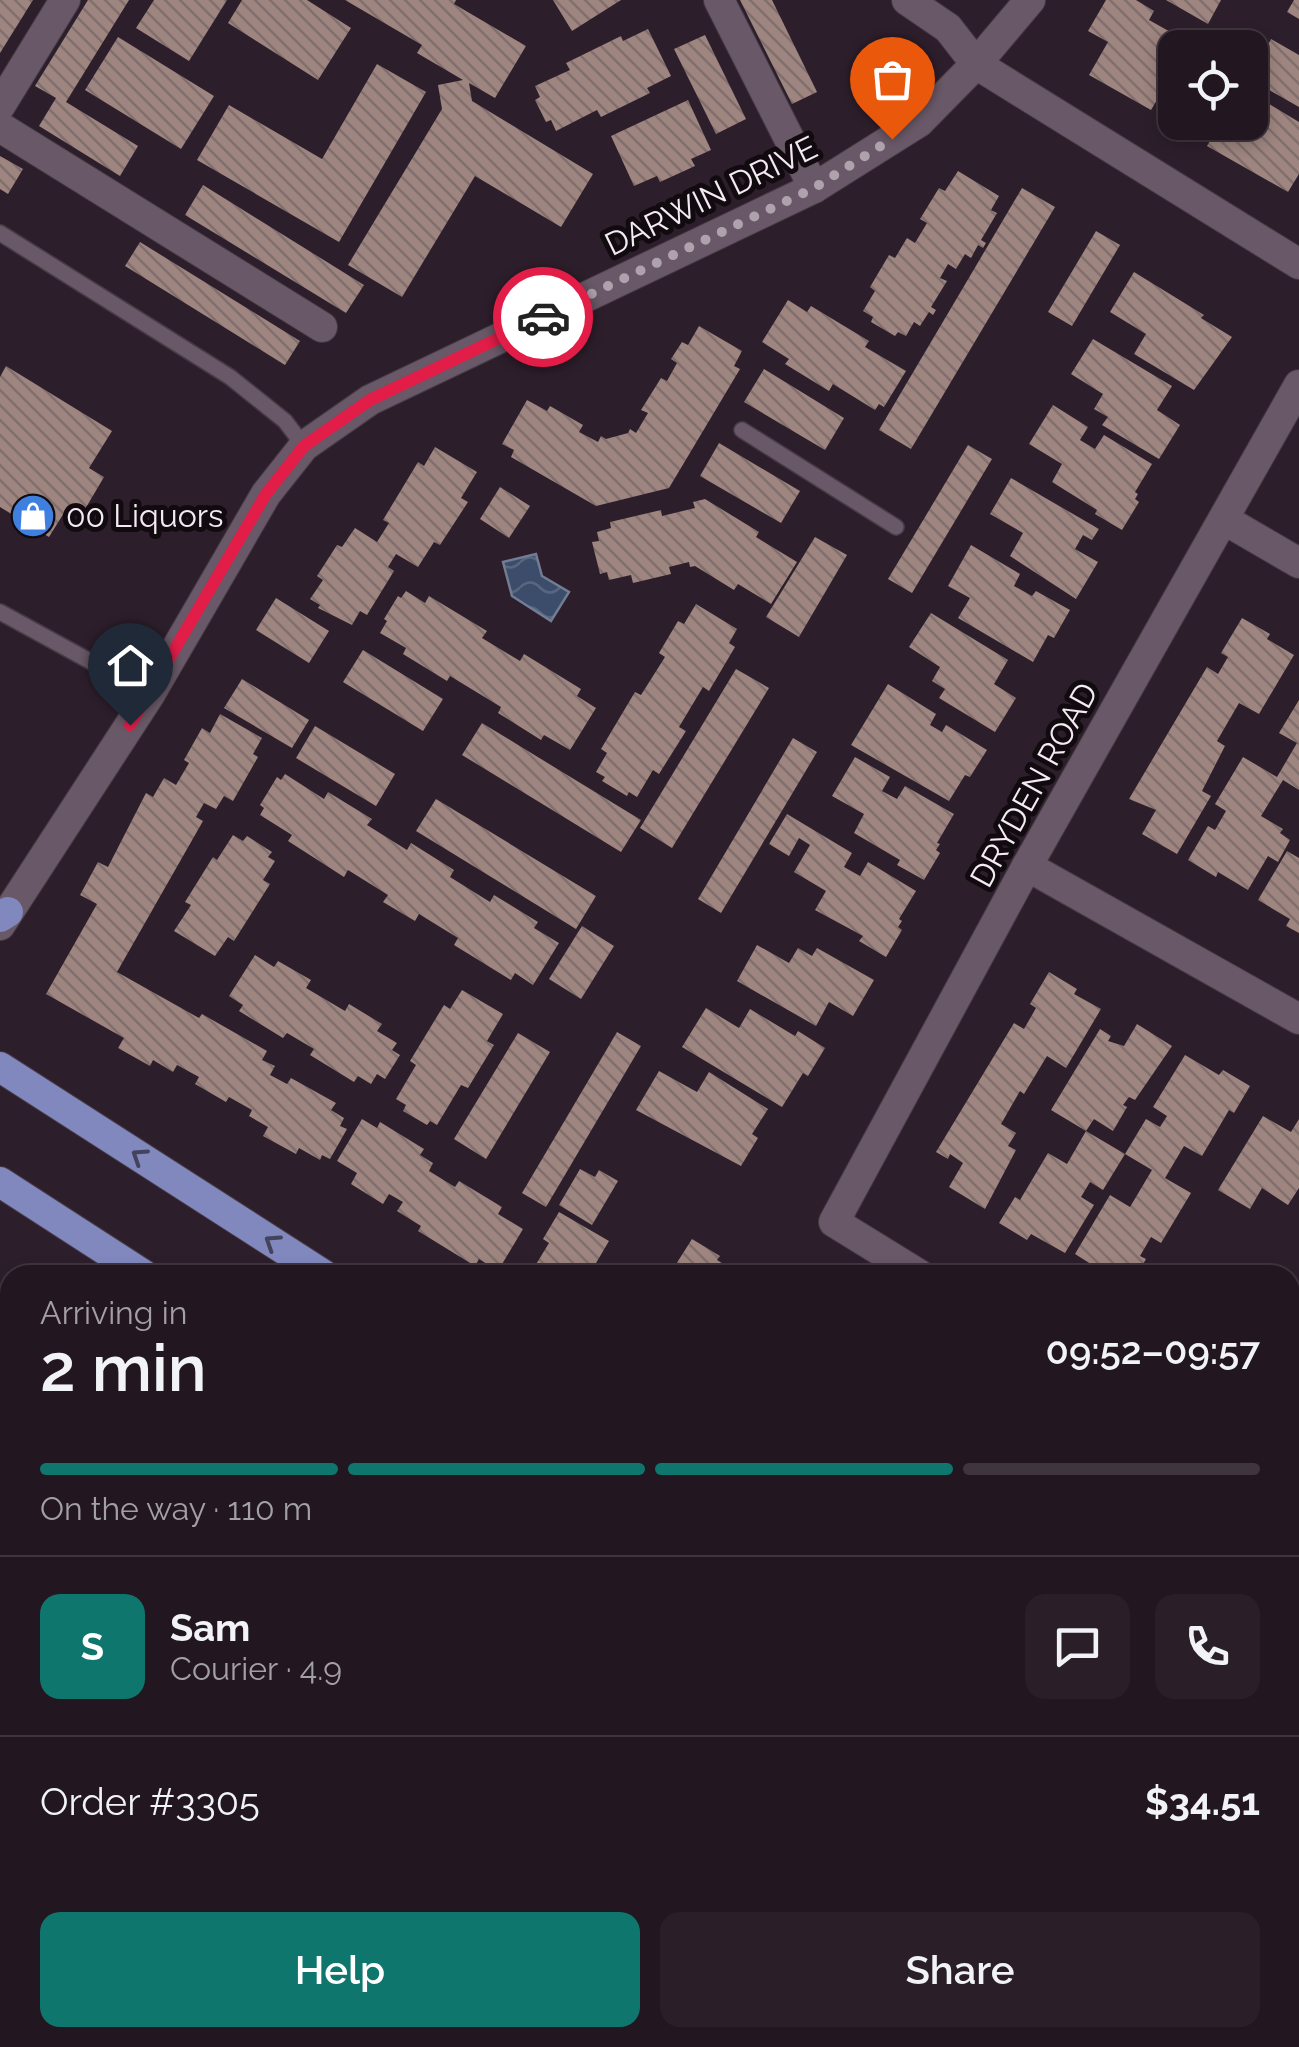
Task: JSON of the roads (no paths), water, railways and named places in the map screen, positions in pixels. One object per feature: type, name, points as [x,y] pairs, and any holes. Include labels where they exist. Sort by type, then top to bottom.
[{"type":"main road","points":[[0,1067],[308,1265]]},
{"type":"main road","points":[[0,1182],[128,1265]]},
{"type":"main road","points":[[0,1199],[32,1203]]},
{"type":"street","points":[[0,106],[66,0]]},
{"type":"street","points":[[719,0],[814,188]]},
{"type":"street","points":[[907,0],[948,28],[976,64],[1299,264]]},
{"type":"street","name":"DARWIN DRIVE","points":[[3,918],[150,694],[266,494],[304,446],[370,400],[814,188],[919,122],[976,64],[1030,0]]},
{"type":"street","points":[[0,127],[322,327]]},
{"type":"street","name":"DRYDEN ROAD","points":[[904,1265],[834,1222],[1027,866],[1299,385]]},
{"type":"street","points":[[1225,520],[1299,563]]},
{"type":"street","points":[[1027,866],[1299,1019]]},
{"type":"lane","points":[[0,233],[230,377],[285,421],[304,446]]},
{"type":"lane","points":[[742,430],[896,527]]},
{"type":"lane","points":[[0,612],[150,694]]},
{"type":"water","points":[[536,554],[542,576],[569,592],[551,621],[512,596],[503,562]]},
{"type":"place","name":"00 Liquors","points":[[33,516]]}]
